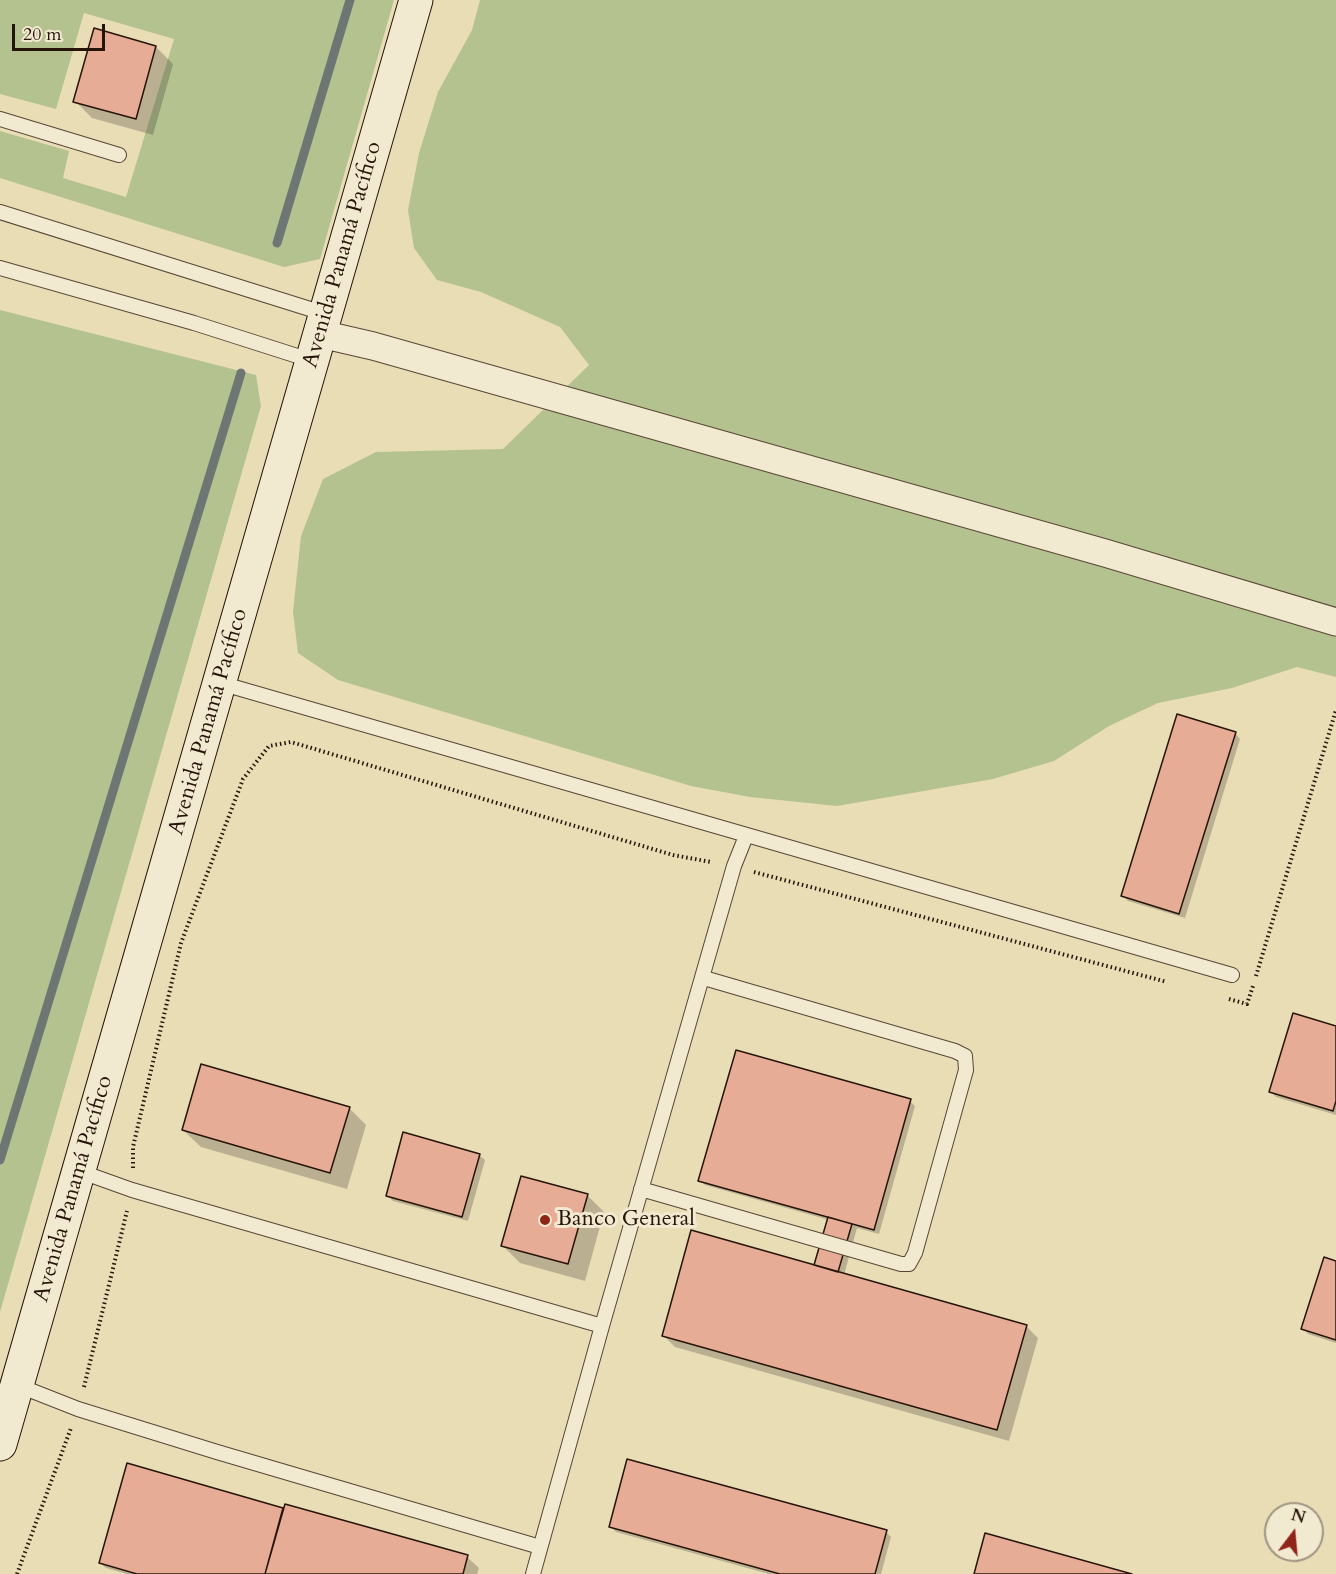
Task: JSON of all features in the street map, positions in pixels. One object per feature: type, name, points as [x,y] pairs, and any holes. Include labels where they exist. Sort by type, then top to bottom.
[{"type":"main road","name":"Avenida Panamá Pacífico","points":[[0,1444],[416,0]]},
{"type":"street","points":[[320,336],[373,346],[1094,550],[1336,622]]},
{"type":"lane","points":[[0,119],[119,155]]},
{"type":"lane","points":[[0,212],[320,336]]},
{"type":"lane","points":[[0,268],[194,323],[320,336]]},
{"type":"lane","points":[[220,683],[1232,975]]},
{"type":"lane","points":[[533,1574],[641,1189],[704,978],[734,867],[746,836]]},
{"type":"lane","points":[[641,1189],[901,1264],[909,1264],[915,1253],[966,1070],[965,1056],[955,1051],[704,978]]},
{"type":"lane","points":[[79,1171],[132,1190],[602,1326]]},
{"type":"lane","points":[[17,1385],[78,1409],[540,1547]]},
{"type":"path","points":[[1224,998],[1247,1004],[1336,710]]},
{"type":"path","points":[[17,1574],[78,1409],[97,1340],[132,1190],[133,1147],[181,944],[243,779],[269,746],[291,742],[673,855],[734,867],[1179,986]]},
{"type":"green space","points":[[0,0],[394,0],[320,259],[284,267],[0,178],[0,131],[69,151],[63,178],[126,197],[174,39],[84,13],[56,109],[0,94]]},
{"type":"green space","points":[[480,0],[1336,0],[1336,677],[1297,667],[1232,688],[1158,703],[1109,726],[1054,761],[993,779],[837,806],[750,797],[691,786],[338,680],[298,653],[293,612],[301,536],[323,479],[376,452],[503,449],[589,365],[560,327],[481,292],[437,280],[414,248],[408,210],[419,153],[438,92],[472,30]]},
{"type":"green space","points":[[0,310],[256,375],[261,406],[0,1312]]},
{"type":"building","points":[[94,28],[156,46],[136,119],[73,102]]},
{"type":"building","points":[[1177,714],[1236,732],[1179,914],[1121,896]]},
{"type":"building","points":[[1293,1013],[1336,1026],[1336,1101],[1333,1111],[1269,1092]]},
{"type":"building","points":[[736,1050],[911,1099],[874,1230],[698,1181]]},
{"type":"building","points":[[201,1064],[350,1107],[330,1173],[182,1130]]},
{"type":"building","points":[[403,1132],[480,1154],[462,1217],[386,1196]]},
{"type":"building","name":"Banco General","points":[[521,1176],[588,1194],[568,1264],[501,1246]]},
{"type":"building","points":[[828,1217],[852,1224],[838,1272],[814,1265]]},
{"type":"building","points":[[691,1230],[1027,1325],[997,1430],[662,1336]]},
{"type":"building","points":[[1324,1257],[1336,1261],[1336,1340],[1301,1329]]},
{"type":"building","points":[[627,1459],[887,1530],[875,1574],[780,1574],[609,1527]]},
{"type":"building","points":[[127,1463],[283,1508],[265,1574],[137,1574],[99,1563]]},
{"type":"building","points":[[285,1504],[468,1555],[463,1574],[265,1574]]},
{"type":"building","points":[[985,1533],[1132,1574],[974,1574]]},
{"type":"waterway","points":[[277,243],[350,0]]},
{"type":"waterway","points":[[0,1160],[241,373]]},
{"type":"place","name":"Banco General","points":[[545,1220]]}]
